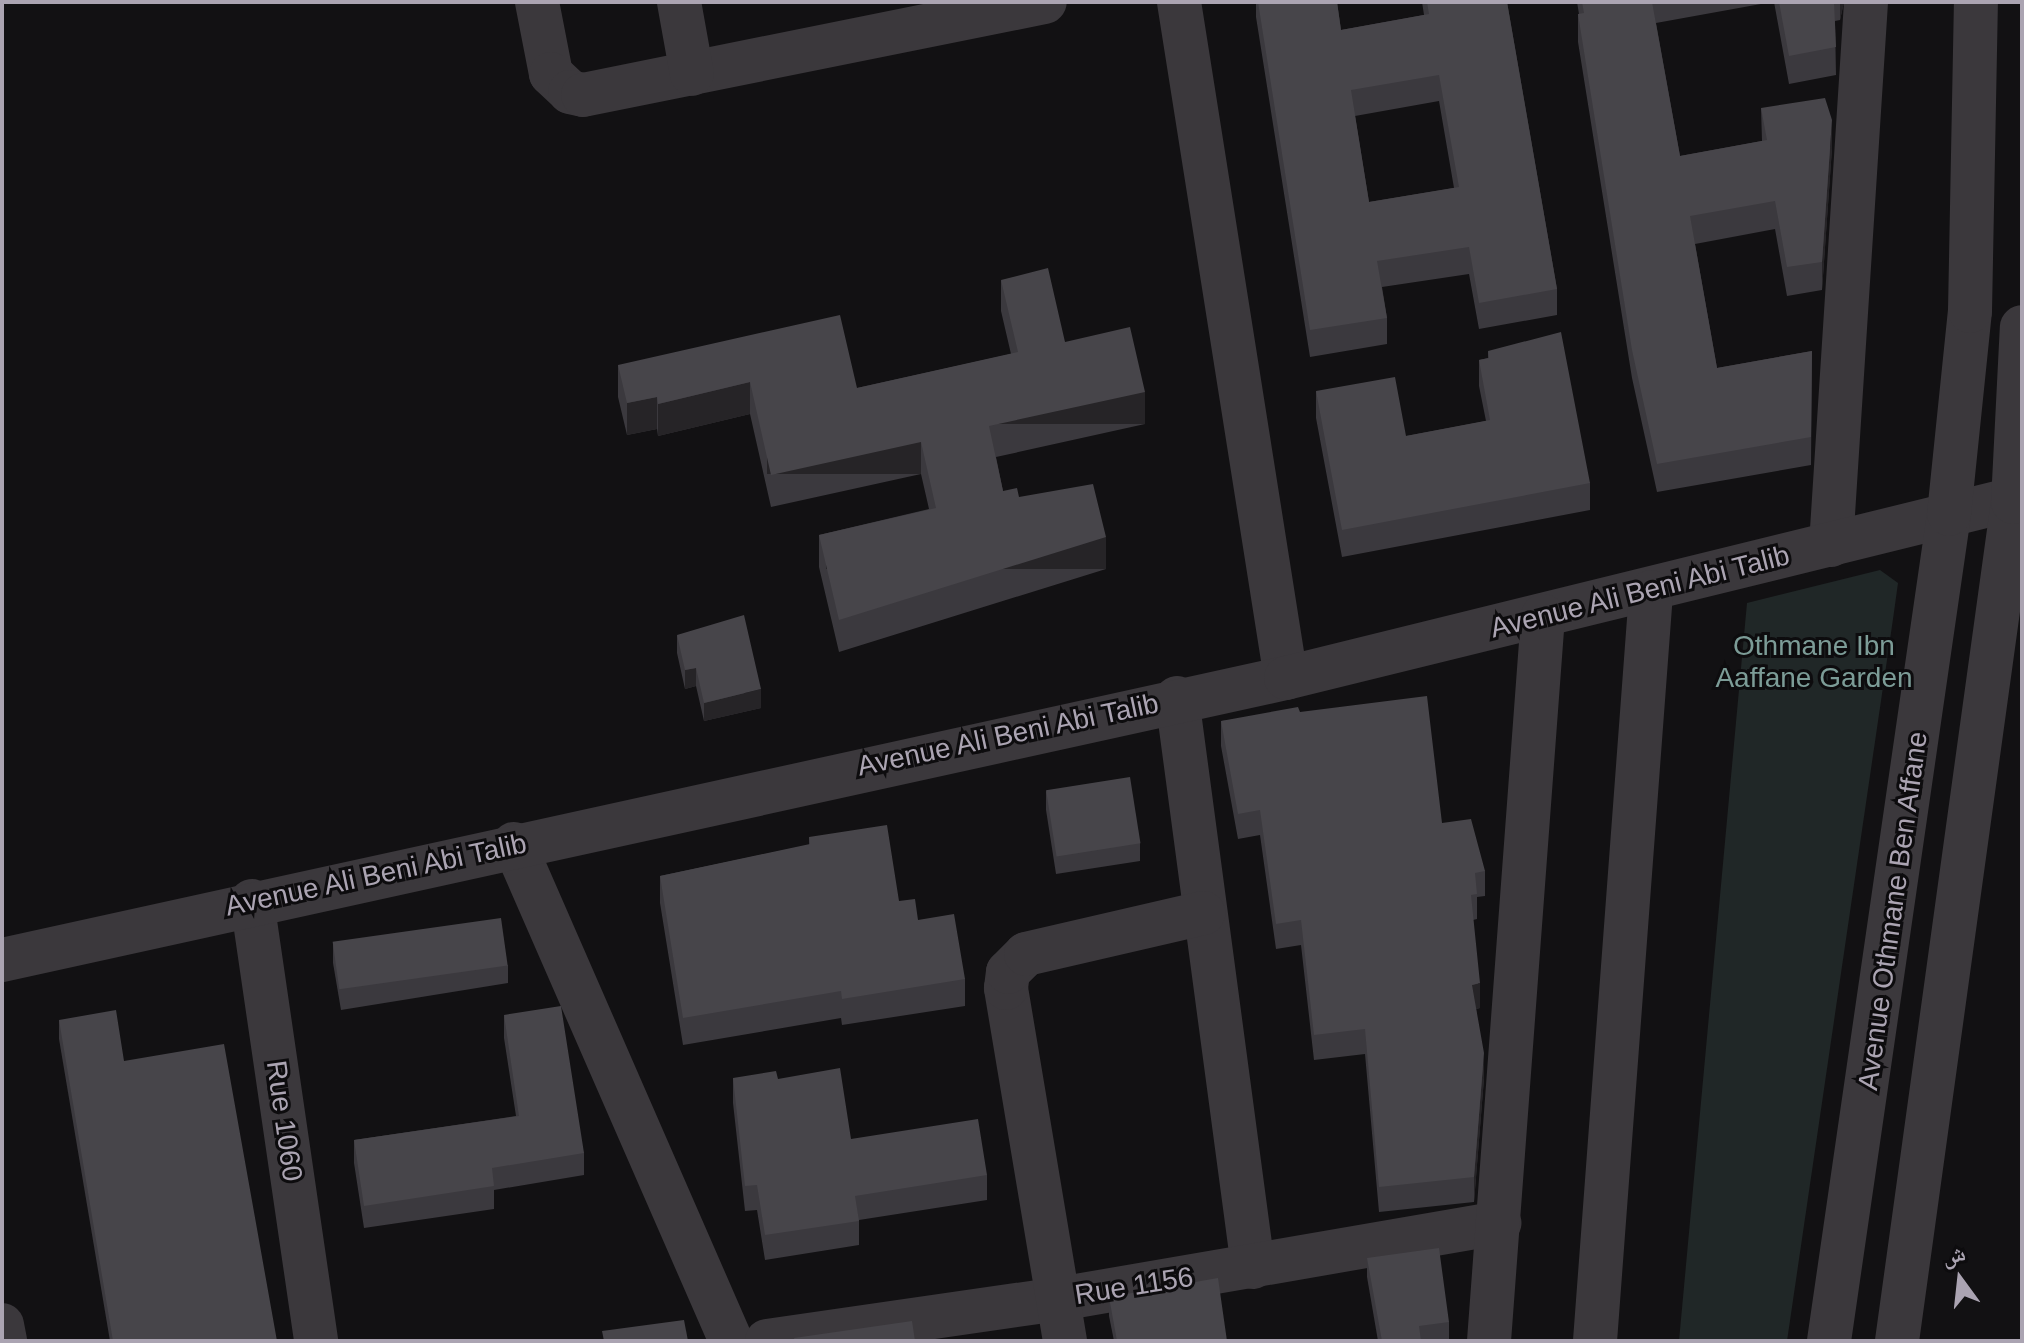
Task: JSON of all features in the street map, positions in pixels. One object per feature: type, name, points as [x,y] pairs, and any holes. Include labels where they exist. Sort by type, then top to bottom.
[{"type":"street","points":[[537,2],[551,74],[570,92],[596,93],[692,74],[929,14],[1045,2]]},
{"type":"street","points":[[679,2],[692,74]]},
{"type":"street","points":[[1179,2],[1286,678]]},
{"type":"street","points":[[1831,545],[1866,2]]},
{"type":"street","name":"Avenue Othmane Ben Affane","points":[[1829,1341],[1949,514],[1970,311],[1976,2]]},
{"type":"street","points":[[1897,1341],[2019,502],[2022,327]]},
{"type":"street","name":"Avenue Ali Beni Abi Talib","points":[[2,960],[252,901],[1177,698],[1286,678],[1651,592],[1949,514],[2019,502]]},
{"type":"street","points":[[1595,1341],[1651,592]]},
{"type":"street","points":[[1489,1341],[1543,616]]},
{"type":"street","points":[[1177,698],[1203,913],[1253,1267]]},
{"type":"street","points":[[514,844],[731,1341]]},
{"type":"street","name":"Rue 1060","points":[[252,901],[316,1341]]},
{"type":"street","points":[[1065,1341],[1006,988],[1008,972],[1026,954],[1203,913]]},
{"type":"street","name":"Rue 1156","points":[[767,1341],[1059,1299],[1499,1223]]},
{"type":"street","points":[[2,1325],[5,1341]]},
{"type":"green space","name":"Othmane Ibn Aaffane Garden","points":[[1880,570],[1898,583],[1787,1341],[1679,1341],[1747,603]]},
{"type":"building","points":[[1258,2],[1337,2],[1341,30],[1429,14],[1427,2],[1507,2],[1557,289],[1479,303],[1469,247],[1377,261],[1387,318],[1310,330]],"holes":[[[1439,75],[1459,187],[1369,202],[1351,90]]]},
{"type":"building","points":[[1582,2],[1652,2],[1680,156],[1767,140],[1761,108],[1825,98],[1832,120],[1822,262],[1787,267],[1775,201],[1690,216],[1717,368],[1812,351],[1811,437],[1657,464],[1632,350],[1578,14],[1584,13]]},
{"type":"building","points":[[1779,2],[1834,2],[1836,47],[1789,56]]},
{"type":"building","points":[[1048,268],[1065,342],[1130,327],[1145,392],[989,426],[1003,491],[1017,488],[1019,497],[1093,484],[1106,537],[839,620],[819,535],[936,508],[921,442],[771,475],[750,382],[658,404],[657,397],[627,403],[618,365],[840,315],[857,388],[1018,352],[1001,280]]},
{"type":"building","points":[[1561,332],[1590,483],[1342,530],[1316,391],[1395,377],[1406,436],[1490,420],[1479,360],[1489,358],[1488,351]]},
{"type":"building","points":[[744,615],[761,689],[704,703],[696,668],[685,670],[677,635]]},
{"type":"building","points":[[1427,696],[1442,823],[1471,819],[1485,871],[1475,873],[1477,894],[1471,895],[1480,983],[1472,985],[1484,1053],[1474,1177],[1379,1187],[1365,1029],[1314,1035],[1301,920],[1276,924],[1260,810],[1238,814],[1221,721],[1298,707],[1300,712]]},
{"type":"building","points":[[1130,777],[1140,843],[1057,856],[1046,790]]},
{"type":"building","points":[[887,825],[899,901],[915,899],[918,920],[954,914],[965,979],[842,999],[841,991],[683,1018],[660,876],[810,844],[809,837]]},
{"type":"building","points":[[501,918],[508,966],[339,989],[333,942]]},
{"type":"building","points":[[561,1006],[584,1153],[492,1168],[494,1186],[364,1206],[354,1140],[519,1116],[504,1015]]},
{"type":"building","points":[[116,1010],[124,1061],[224,1044],[277,1341],[113,1341],[59,1020]]},
{"type":"building","points":[[840,1068],[851,1139],[978,1119],[987,1175],[855,1196],[859,1221],[765,1235],[757,1185],[745,1186],[733,1078],[776,1071],[778,1079]]},
{"type":"building","points":[[1439,1248],[1449,1322],[1419,1326],[1421,1341],[1382,1341],[1367,1258]]},
{"type":"building","points":[[1218,1278],[1227,1341],[1117,1341],[1109,1297]]},
{"type":"building","points":[[684,1320],[688,1341],[604,1341],[602,1331]]},
{"type":"building","points":[[912,1321],[915,1341],[795,1341],[794,1338]]}]
